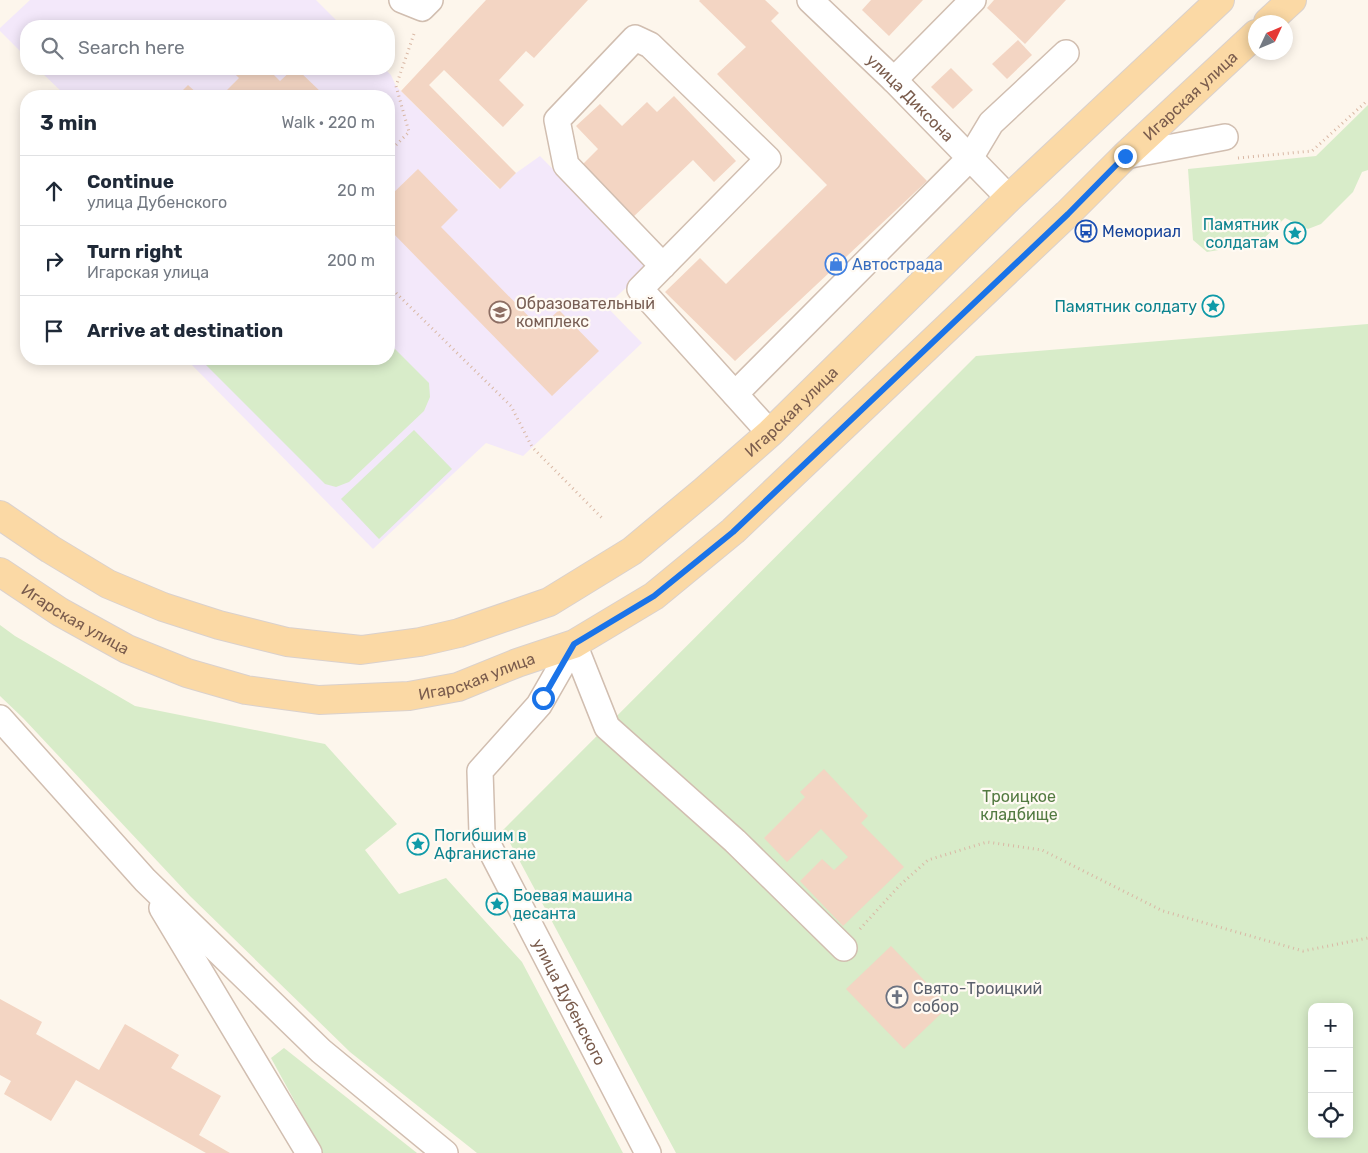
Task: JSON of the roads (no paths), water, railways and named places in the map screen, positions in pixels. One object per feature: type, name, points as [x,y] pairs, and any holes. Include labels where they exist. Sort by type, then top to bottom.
[{"type":"main road","name":"Игарская улица","points":[[0,515],[108,584],[163,607],[219,626],[287,642],[361,650],[420,642],[459,632],[549,602],[632,551],[770,433],[1009,198],[1220,0]]},
{"type":"main road","points":[[1276,15],[1292,0]]},
{"type":"main road","name":"Игарская улица","points":[[0,572],[60,612],[127,649],[187,673],[246,690],[319,700],[409,696],[458,687],[517,663],[574,644],[654,596],[733,532],[1068,214],[1125,156],[1248,41]]},
{"type":"street","name":"улица Диксона","points":[[810,0],[894,80],[1009,198]]},
{"type":"street","points":[[894,80],[973,0]]},
{"type":"street","points":[[663,266],[566,165],[557,120],[635,38],[650,45],[768,159],[663,266],[640,289],[770,433]]},
{"type":"street","points":[[735,394],[970,158],[991,123],[1066,53]]},
{"type":"street","points":[[1125,156],[1229,148]]},
{"type":"street","points":[[574,644],[607,727],[734,841],[844,948]]},
{"type":"street","name":"улица Дубенского","points":[[574,644],[539,705],[480,771],[482,833],[648,1153]]},
{"type":"street","points":[[0,718],[145,880],[321,1051],[445,1153]]},
{"type":"street","points":[[145,880],[309,1153]]},
{"type":"street","points":[[218,1004],[225,978],[252,984]]},
{"type":"place","name":"Мемориал","points":[[1086,231]]},
{"type":"place","name":"Памятник солдатам","points":[[1295,233]]},
{"type":"place","name":"Автострада","points":[[836,264]]},
{"type":"place","name":"Памятник солдату","points":[[1213,306]]},
{"type":"place","name":"Образовательный комплекс","points":[[500,312]]},
{"type":"place","name":"Погибшим в Афганистане","points":[[418,844]]},
{"type":"place","name":"Боевая машина десанта","points":[[497,904]]},
{"type":"place","name":"Свято-Троицкий собор","points":[[897,997]]},
{"type":"park label","name":"Троицкое кладбище","points":[[1019,805]]}]
